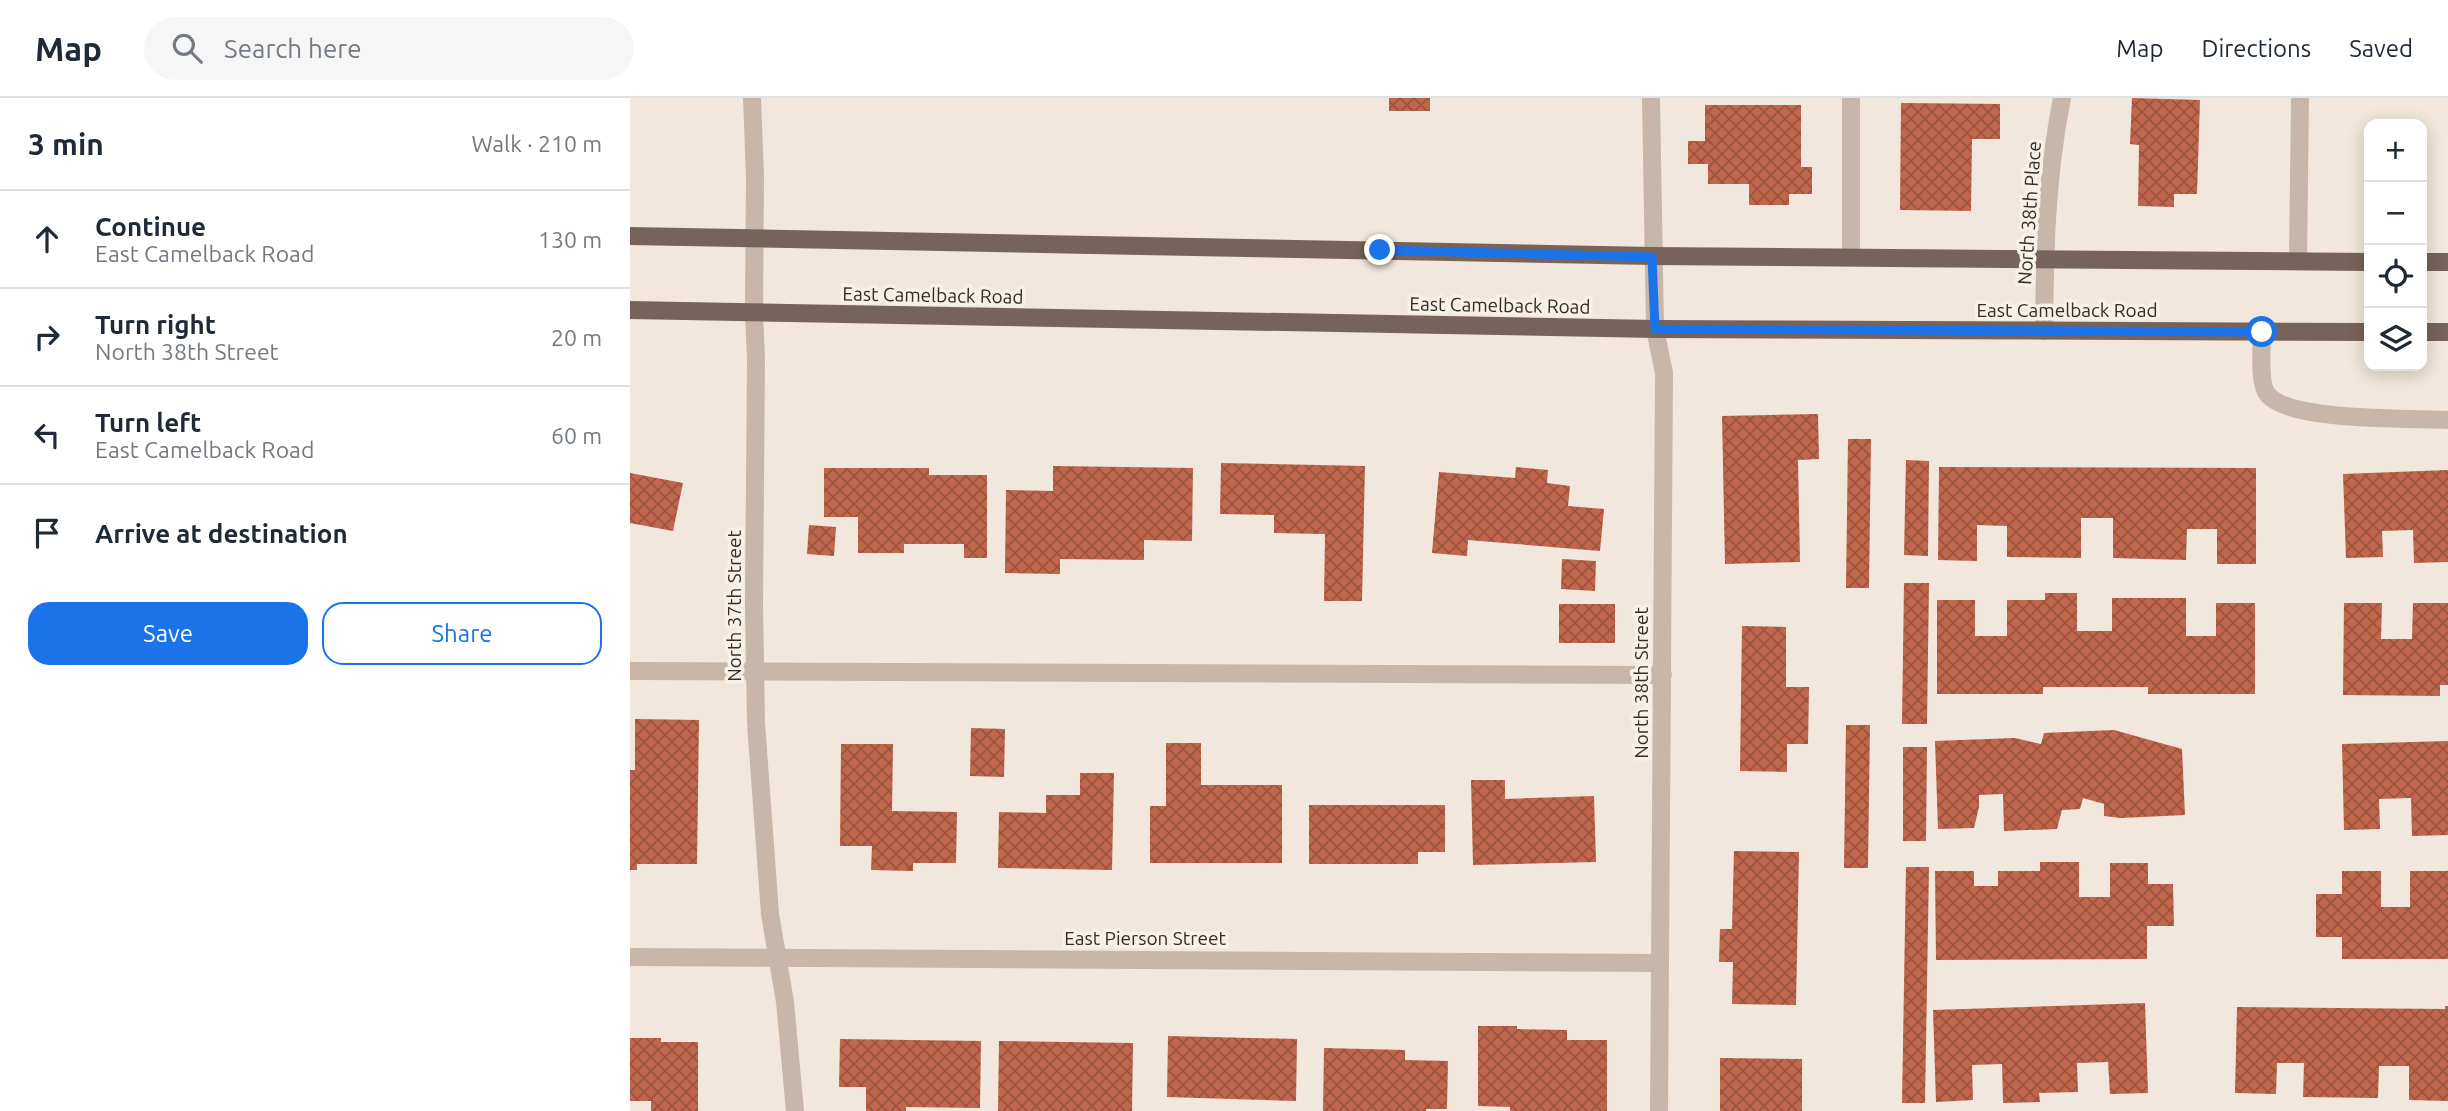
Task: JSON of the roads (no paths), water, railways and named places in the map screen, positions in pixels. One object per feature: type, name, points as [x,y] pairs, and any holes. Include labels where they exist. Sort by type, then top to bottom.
[{"type":"main road","points":[[630,236],[1652,257],[2364,262]]},
{"type":"main road","points":[[2427,262],[2448,262]]},
{"type":"main road","name":"East Camelback Road","points":[[630,310],[1655,329],[2364,332]]},
{"type":"main road","points":[[2427,332],[2448,332]]},
{"type":"street","name":"North 37th Street","points":[[752,98],[754,313],[757,359],[756,723],[770,914],[785,1002],[795,1111]]},
{"type":"street","points":[[1651,98],[1652,257]]},
{"type":"street","points":[[1851,98],[1851,257]]},
{"type":"street","name":"North 38th Place","points":[[2044,331],[2050,168],[2062,98]]},
{"type":"street","points":[[2298,261],[2300,98]]},
{"type":"street","name":"North 38th Street","points":[[1652,257],[1655,329],[1664,373],[1659,1111]]},
{"type":"street","points":[[2262,332],[2263,382],[2268,395],[2281,403],[2320,414],[2448,420]]},
{"type":"street","points":[[630,671],[1662,675]]},
{"type":"street","name":"East Pierson Street","points":[[630,957],[1660,963]]}]
